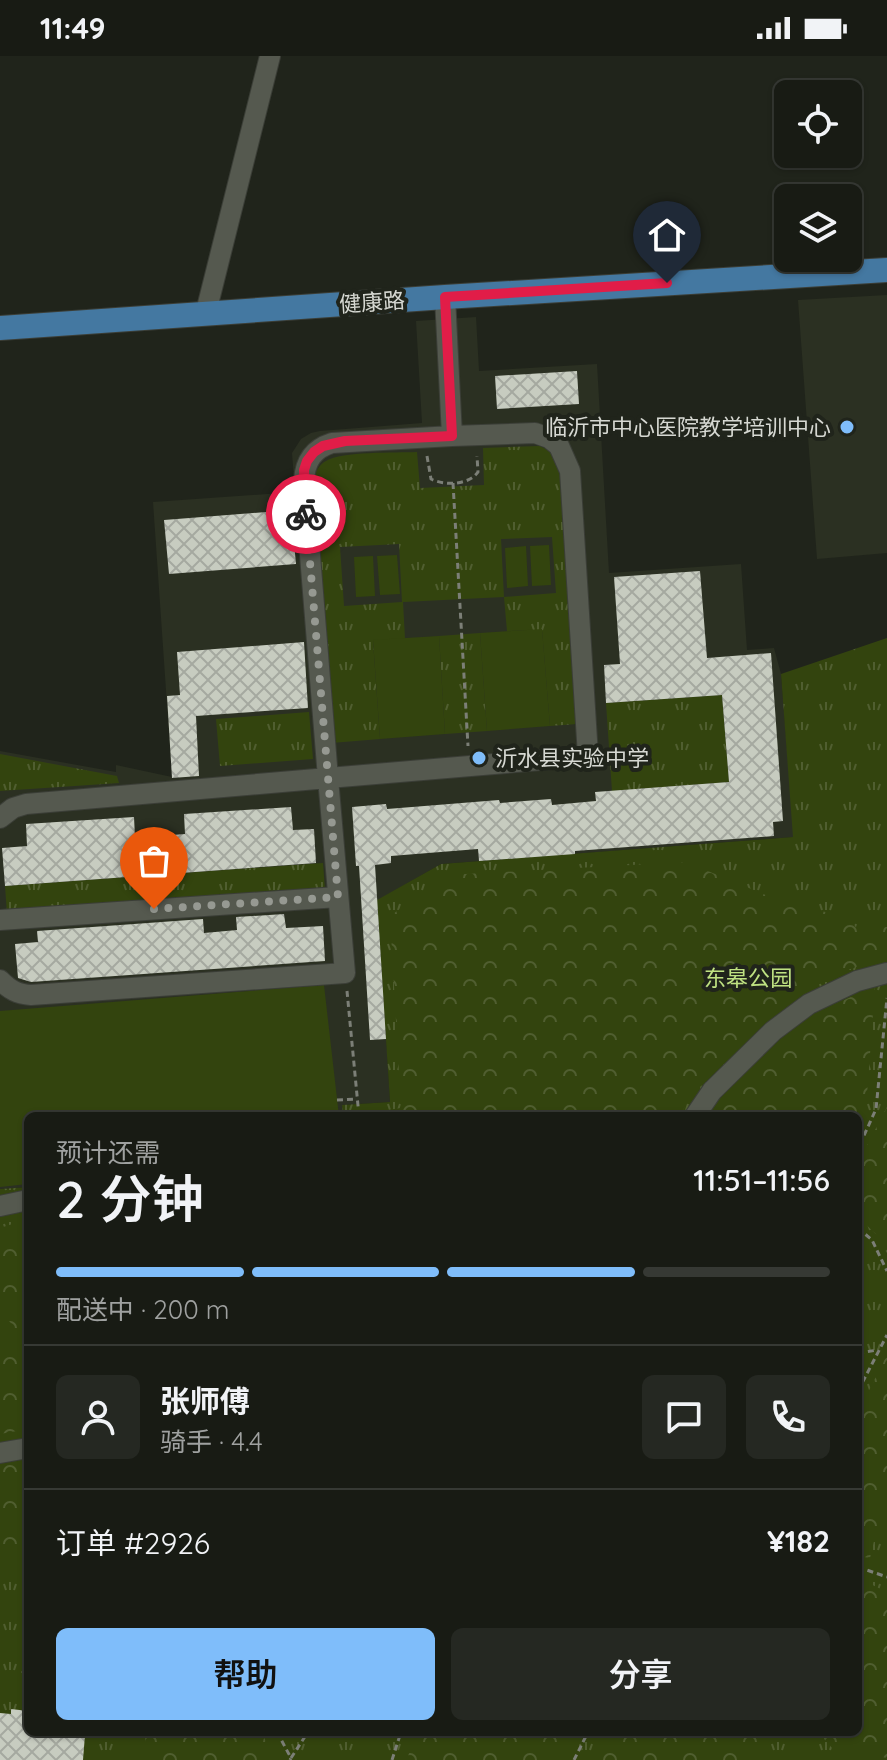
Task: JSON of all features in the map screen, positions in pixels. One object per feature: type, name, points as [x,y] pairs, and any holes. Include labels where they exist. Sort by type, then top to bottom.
[{"type":"main road","name":"健康路","points":[[0,328],[206,312],[887,270]]},
{"type":"street","points":[[206,312],[270,56]]},
{"type":"street","points":[[445,297],[451,436]]},
{"type":"street","points":[[0,818],[13,808],[26,804],[328,778],[588,756],[570,471],[559,446],[535,433],[332,443],[314,452],[307,461],[304,481],[328,778],[345,972],[31,995],[18,994],[0,980]]},
{"type":"street","points":[[0,920],[338,897]]},
{"type":"street","points":[[698,1112],[712,1091],[773,1031],[809,1004],[857,981],[887,973]]},
{"type":"street","points":[[0,1206],[24,1201]]},
{"type":"street","points":[[0,1453],[24,1449]]},
{"type":"path","points":[[451,436],[473,443],[476,447],[478,472],[472,480],[453,483],[435,482],[428,475],[427,449],[451,436]]},
{"type":"path","points":[[453,483],[469,766]]},
{"type":"path","points":[[345,972],[359,1112]]},
{"type":"path","points":[[862,1140],[876,1109],[887,998]]},
{"type":"path","points":[[337,1100],[357,1099]]},
{"type":"path","points":[[862,1231],[872,1240],[887,1271]]},
{"type":"path","points":[[862,1384],[887,1335]]},
{"type":"path","points":[[862,1353],[880,1350]]},
{"type":"path","points":[[862,1568],[887,1577]]},
{"type":"path","points":[[279,1736],[290,1759]]},
{"type":"path","points":[[290,1759],[305,1736]]},
{"type":"path","points":[[392,1760],[400,1736]]},
{"type":"path","points":[[574,1760],[586,1736]]},
{"type":"shaded area","name":"临沂市中心医院教学培训中心","points":[[887,295],[887,553],[817,559],[798,300]]},
{"type":"shaded area","name":"沂水县实验中学","points":[[476,317],[479,371],[597,364],[609,573],[741,564],[747,650],[774,648],[781,674],[794,837],[441,864],[378,900],[390,1102],[342,1105],[343,1112],[24,1112],[24,1187],[0,1189],[0,751],[116,772],[116,765],[172,777],[153,502],[295,492],[292,453],[301,439],[311,433],[422,423],[416,321]]},
{"type":"green space","points":[[540,446],[553,453],[560,471],[577,724],[550,726],[542,630],[507,631],[504,597],[403,602],[405,639],[373,641],[380,739],[331,743],[314,475],[322,464],[334,458],[356,454],[417,452],[420,488],[484,485],[483,448]],"holes":[[[552,537],[556,593],[504,597],[501,539]],[[399,544],[402,602],[344,606],[340,547]]]},
{"type":"green space","points":[[549,545],[551,585],[532,586],[530,546]]},
{"type":"green space","points":[[526,546],[528,586],[507,588],[505,548]]},
{"type":"green space","points":[[397,555],[400,594],[380,595],[377,556]]},
{"type":"green space","points":[[373,556],[375,596],[356,597],[354,557]]},
{"type":"green space","points":[[542,629],[550,726],[487,731],[480,633]]},
{"type":"green space","points":[[480,633],[487,731],[445,734],[439,636]]},
{"type":"green space","points":[[439,636],[445,734],[380,739],[373,640]]},
{"type":"green space","name":"东皋公园","points":[[887,638],[887,1760],[0,1760],[0,1189],[24,1187],[24,1736],[862,1736],[862,1112],[343,1112],[342,1105],[390,1102],[377,900],[441,864],[793,837],[781,674]]},
{"type":"green space","points":[[722,695],[729,782],[612,791],[606,703]]},
{"type":"green space","points":[[309,712],[313,759],[220,766],[216,719]]},
{"type":"green space","points":[[0,754],[117,776],[119,783],[0,791]]},
{"type":"green space","points":[[686,862],[785,903],[848,917],[858,930],[887,927],[886,956],[818,981],[755,1032],[689,1098],[682,1112],[373,1112],[401,1108],[390,916],[448,875]]},
{"type":"green space","points":[[323,863],[325,890],[7,913],[5,886]]},
{"type":"green space","points":[[324,985],[339,1112],[24,1112],[24,1184],[0,1187],[0,1011]]},
{"type":"green space","points":[[875,986],[867,1095],[862,1112],[711,1112],[721,1096],[784,1034],[829,1007]]},
{"type":"green space","points":[[887,1107],[887,1254],[880,1238],[862,1221],[864,1151]]},
{"type":"green space","points":[[24,1220],[24,1430],[0,1434],[0,1339],[11,1323],[0,1312],[0,1228]]},
{"type":"green space","points":[[887,1355],[887,1486],[870,1558],[862,1557],[862,1404]]},
{"type":"green space","points":[[24,1459],[24,1564],[11,1566],[0,1555],[0,1464]]},
{"type":"green space","points":[[862,1580],[887,1592],[887,1758],[832,1748],[822,1736],[862,1736]]},
{"type":"green space","points":[[145,1736],[263,1736],[268,1745],[267,1760],[146,1760]]},
{"type":"green space","points":[[417,1736],[572,1736],[559,1760],[406,1760]]},
{"type":"green space","points":[[602,1736],[773,1736],[762,1741],[756,1760],[593,1760],[593,1751]]},
{"type":"building","points":[[577,371],[579,404],[497,409],[495,376]]},
{"type":"building","points":[[291,510],[296,564],[169,574],[164,520]]},
{"type":"building","points":[[700,571],[707,658],[771,653],[783,821],[773,822],[774,836],[479,861],[478,849],[391,856],[391,863],[375,865],[386,1039],[370,1040],[359,866],[356,866],[352,807],[386,804],[387,809],[551,799],[552,805],[596,801],[595,792],[729,782],[722,695],[606,703],[604,665],[620,664],[614,577]]},
{"type":"building","points":[[304,642],[308,708],[196,716],[199,776],[172,778],[167,696],[180,695],[177,652]]},
{"type":"building","points":[[291,807],[293,830],[314,829],[316,863],[5,886],[2,848],[27,846],[26,824],[134,817],[135,837],[159,836],[185,834],[184,814]]},
{"type":"building","points":[[284,914],[286,928],[323,926],[325,961],[31,982],[18,978],[15,944],[38,942],[37,931],[203,919],[204,933],[237,930],[236,917]]},
{"type":"building","points":[[11,1709],[24,1711],[24,1736],[85,1736],[83,1760],[0,1760],[0,1713],[11,1714]]},
{"type":"way so far","points":[[154,909],[338,897],[306,514]]},
{"type":"place","name":"临沂市中心医院教学培训中心","points":[[847,427]]},
{"type":"place","name":"沂水县实验中学","points":[[479,758]]},
{"type":"route","points":[[306,514],[304,470],[314,452],[323,446],[345,441],[452,436],[445,297],[667,283]]}]
